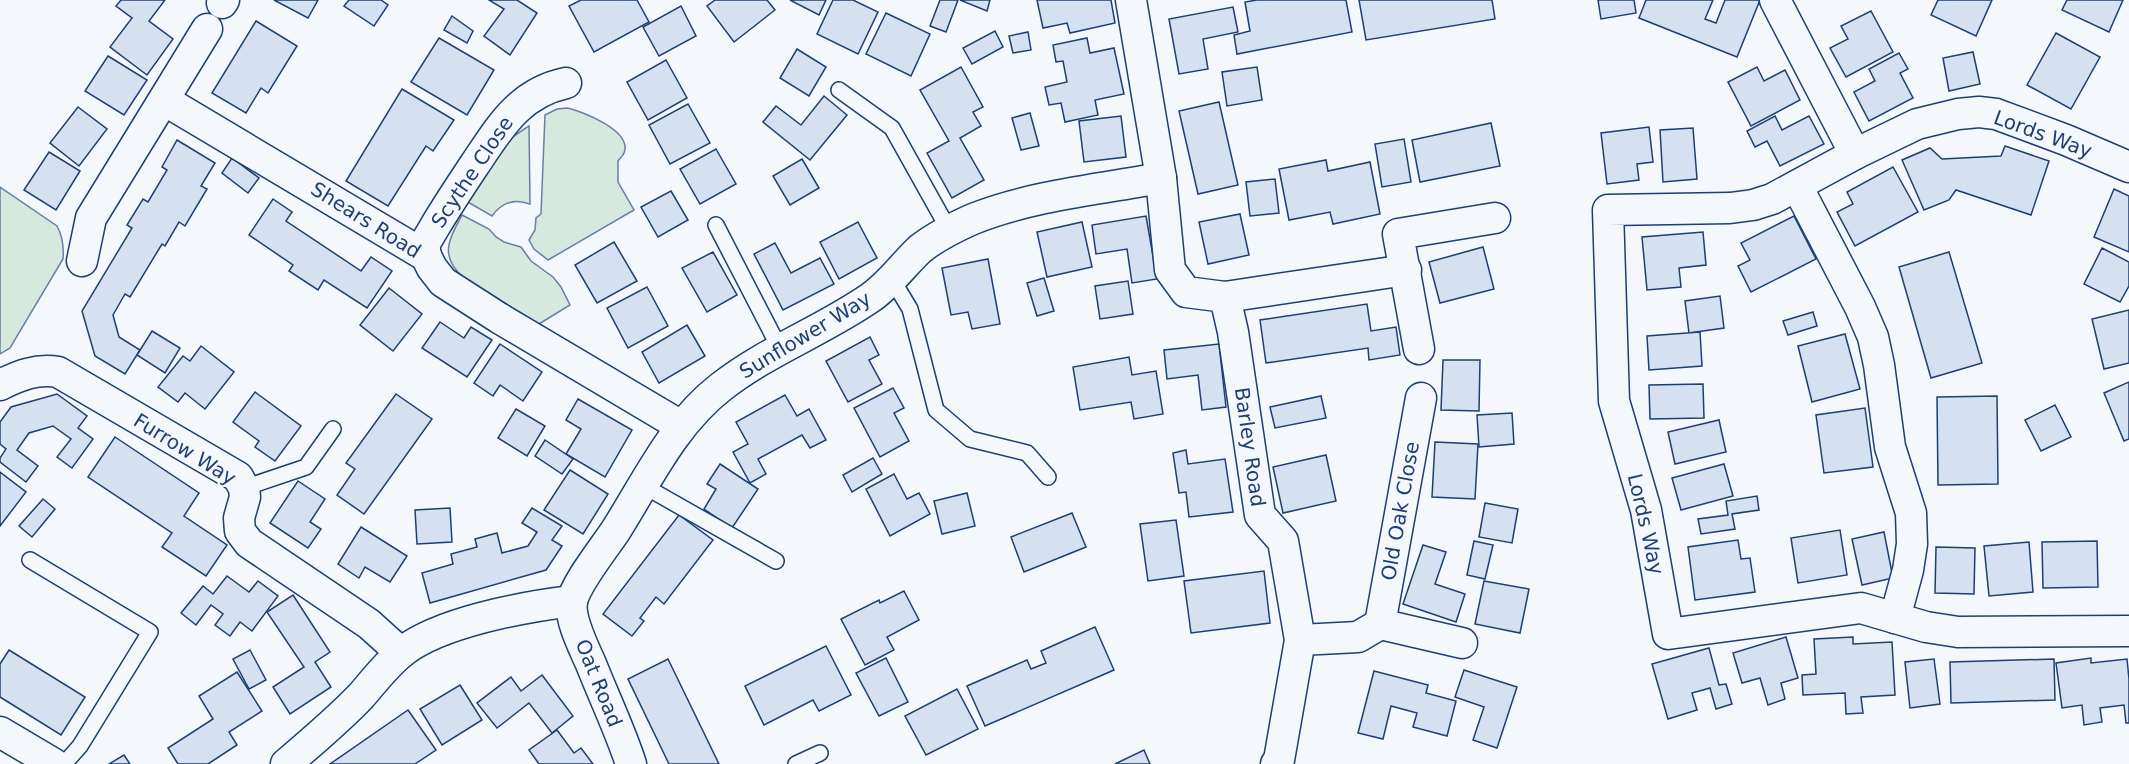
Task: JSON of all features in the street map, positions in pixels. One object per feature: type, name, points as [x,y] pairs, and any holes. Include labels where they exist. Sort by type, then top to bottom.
[{"type":"street","points":[[1131,0],[1161,178],[1170,270],[1186,291],[1225,297],[1406,270]]},
{"type":"street","points":[[1775,0],[1855,154]]},
{"type":"street","points":[[82,261],[91,218],[207,29]]},
{"type":"street","name":"Scythe Close","points":[[426,256],[424,245],[501,125],[518,107],[535,94],[566,83]]},
{"type":"street","name":"Shears Road","points":[[164,100],[426,256],[443,282],[499,318],[681,426]]},
{"type":"street","name":"Lords Way","points":[[2129,167],[2025,124],[1996,114],[1979,112],[1958,114],[1917,124],[1855,154],[1772,199],[1753,205],[1730,208],[1608,210],[1614,401],[1646,510],[1668,634],[1861,608],[1926,627],[1958,632],[2129,632]]},
{"type":"street","name":"Sunflower Way","points":[[572,601],[580,584],[681,426],[719,388],[780,349],[872,297],[921,248],[949,230],[996,211],[1021,204],[1161,178]]},
{"type":"street","points":[[1797,186],[1860,307],[1873,337],[1890,447],[1911,513],[1912,544],[1908,570],[1895,618]]},
{"type":"street","points":[[1419,349],[1398,234],[1495,218]]},
{"type":"street","name":"Barley Road","points":[[1225,297],[1233,332],[1260,515],[1283,541],[1300,640],[1280,760],[1276,764]]},
{"type":"street","name":"Furrow Way","points":[[0,385],[26,374],[58,372],[238,477],[244,488],[245,497],[238,518],[240,531],[249,543],[369,624],[401,652]]},
{"type":"street","name":"Old Oak Close","points":[[1380,624],[1421,398]]},
{"type":"street","points":[[286,764],[344,712],[401,652],[421,640],[440,631],[470,622],[529,607],[572,601]]},
{"type":"street","name":"Oat Road","points":[[572,601],[572,615],[581,640],[631,764]]},
{"type":"street","points":[[1300,640],[1358,637],[1380,624],[1462,642]]},
{"type":"street","points":[[0,732],[54,764]]},
{"type":"lane","points":[[839,90],[892,128],[949,230]]},
{"type":"lane","points":[[716,225],[780,349]]},
{"type":"lane","points":[[892,279],[909,309],[936,410],[970,439],[1027,453],[1048,477]]},
{"type":"lane","points":[[244,488],[306,467],[333,429]]},
{"type":"lane","points":[[644,486],[776,561]]},
{"type":"lane","points":[[30,560],[150,632],[80,746],[64,764]]},
{"type":"lane","points":[[796,764],[820,753]]},
{"type":"shaded area","points":[[567,108],[604,123],[621,137],[625,145],[624,153],[618,161],[618,182],[634,210],[548,260],[534,249],[529,240],[535,230],[536,218],[541,214],[545,115],[557,109]]},
{"type":"shaded area","points":[[529,126],[530,204],[519,201],[509,202],[500,207],[492,216],[466,201],[505,142]]},
{"type":"shaded area","points":[[0,187],[57,226],[62,238],[63,259],[10,348],[0,354]]},
{"type":"shaded area","points":[[462,215],[489,229],[504,242],[521,247],[531,261],[553,277],[570,305],[539,324],[465,279],[452,263],[448,248]]},
{"type":"building","points":[[121,0],[165,0],[149,21],[173,39],[147,75],[110,47],[132,18],[116,6]]},
{"type":"building","points":[[274,0],[318,0],[308,18]]},
{"type":"building","points":[[349,0],[381,0],[388,5],[374,26],[344,6]]},
{"type":"building","points":[[489,0],[517,0],[537,13],[510,55],[484,36],[504,9]]},
{"type":"building","points":[[581,0],[637,0],[649,22],[594,52],[569,6]]},
{"type":"building","points":[[715,0],[767,0],[775,10],[734,42],[707,6]]},
{"type":"building","points":[[790,0],[826,0],[819,15]]},
{"type":"building","points":[[833,0],[853,0],[878,12],[858,54],[817,34]]},
{"type":"building","points":[[940,0],[958,0],[946,32],[930,26]]},
{"type":"building","points":[[960,0],[990,0],[987,11]]},
{"type":"building","points":[[1037,0],[1111,0],[1115,23],[1070,33],[1067,23],[1043,28]]},
{"type":"building","points":[[1346,0],[1352,32],[1237,54],[1234,35],[1250,31],[1245,2]]},
{"type":"building","points":[[1359,0],[1492,0],[1495,19],[1366,40]]},
{"type":"building","points":[[1598,0],[1634,0],[1636,13],[1601,19]]},
{"type":"building","points":[[1646,0],[1713,0],[1705,19],[1716,23],[1725,0],[1760,0],[1737,57],[1639,18]]},
{"type":"building","points":[[1938,0],[1992,0],[1976,36],[1931,15]]},
{"type":"building","points":[[2067,0],[2123,0],[2109,32],[2062,10]]},
{"type":"building","points":[[681,6],[696,36],[659,56],[643,27]]},
{"type":"building","points":[[1233,7],[1238,32],[1203,39],[1208,69],[1179,74],[1169,19]]},
{"type":"building","points":[[1871,11],[1893,52],[1846,77],[1830,48],[1848,39],[1841,26]]},
{"type":"building","points":[[886,13],[930,34],[911,76],[866,54]]},
{"type":"building","points":[[452,16],[473,31],[467,43],[444,30]]},
{"type":"building","points":[[256,21],[297,46],[268,93],[261,88],[246,113],[212,93]]},
{"type":"building","points":[[995,31],[1003,47],[972,64],[963,48]]},
{"type":"building","points":[[1028,32],[1031,50],[1013,53],[1009,36]]},
{"type":"building","points":[[2056,33],[2100,57],[2071,109],[2027,85]]},
{"type":"building","points":[[439,38],[494,70],[467,115],[411,82]]},
{"type":"building","points":[[1087,38],[1090,53],[1114,48],[1124,94],[1095,100],[1098,115],[1065,122],[1061,103],[1049,105],[1045,87],[1067,82],[1063,61],[1056,62],[1053,45]]},
{"type":"building","points":[[797,49],[826,67],[809,96],[780,78]]},
{"type":"building","points":[[1973,52],[1980,84],[1949,91],[1943,58]]},
{"type":"building","points":[[1899,53],[1908,69],[1900,73],[1913,98],[1869,121],[1854,92],[1875,81],[1869,69]]},
{"type":"building","points":[[108,56],[147,80],[124,115],[85,91]]},
{"type":"building","points":[[666,60],[687,98],[648,120],[627,82]]},
{"type":"building","points":[[961,67],[983,107],[973,112],[981,126],[960,138],[984,180],[952,198],[927,153],[949,141],[920,90]]},
{"type":"building","points":[[1257,67],[1262,100],[1227,106],[1222,72]]},
{"type":"building","points":[[1757,67],[1764,81],[1785,70],[1800,100],[1751,126],[1728,82]]},
{"type":"building","points":[[402,89],[454,120],[433,151],[426,146],[388,206],[346,181]]},
{"type":"building","points":[[824,96],[847,115],[810,160],[763,122],[776,106],[801,125]]},
{"type":"building","points":[[1219,102],[1238,185],[1198,194],[1179,111]]},
{"type":"building","points":[[688,104],[710,143],[670,164],[649,125]]},
{"type":"building","points":[[78,107],[107,129],[79,166],[50,143]]},
{"type":"building","points":[[1030,113],[1039,146],[1021,150],[1012,118]]},
{"type":"building","points":[[1121,116],[1126,157],[1084,162],[1079,121]]},
{"type":"building","points":[[1775,116],[1782,130],[1809,116],[1824,144],[1780,166],[1767,141],[1755,147],[1747,131]]},
{"type":"building","points":[[1491,123],[1500,166],[1420,182],[1412,140]]},
{"type":"building","points":[[1649,127],[1653,162],[1637,164],[1639,180],[1607,184],[1601,133]]},
{"type":"building","points":[[1693,128],[1697,179],[1663,182],[1660,130]]},
{"type":"building","points":[[1404,139],[1411,182],[1382,187],[1375,144]]},
{"type":"building","points":[[177,140],[215,163],[201,186],[207,189],[185,226],[179,222],[165,246],[162,244],[130,297],[125,294],[113,315],[119,337],[140,350],[125,374],[95,356],[82,311],[132,228],[127,225],[143,199],[148,202],[167,170],[162,167]]},
{"type":"building","points":[[2005,146],[2049,161],[2031,215],[1956,190],[1949,200],[1924,210],[1902,160],[1930,148],[1942,159],[2001,156]]},
{"type":"building","points":[[716,149],[736,184],[700,204],[680,169]]},
{"type":"building","points":[[49,152],[80,171],[56,210],[24,190]]},
{"type":"building","points":[[232,158],[259,178],[248,193],[222,173]]},
{"type":"building","points":[[802,159],[819,188],[790,205],[773,176]]},
{"type":"building","points":[[1326,160],[1328,171],[1370,162],[1380,214],[1333,224],[1330,212],[1289,220],[1279,169]]},
{"type":"building","points":[[1893,167],[1918,212],[1855,246],[1837,212],[1853,204],[1847,192]]},
{"type":"building","points":[[1275,179],[1279,213],[1250,216],[1246,182]]},
{"type":"building","points":[[2114,189],[2129,196],[2129,252],[2094,237]]},
{"type":"building","points":[[671,191],[688,220],[658,237],[641,207]]},
{"type":"building","points":[[273,199],[292,212],[286,221],[361,271],[371,257],[392,271],[367,308],[324,280],[318,290],[289,271],[293,265],[249,235]]},
{"type":"building","points":[[1240,214],[1249,255],[1208,264],[1199,222]]},
{"type":"building","points":[[1146,216],[1157,279],[1132,283],[1127,249],[1096,254],[1092,225]]},
{"type":"building","points":[[1794,216],[1816,259],[1751,292],[1738,266],[1750,260],[1741,243]]},
{"type":"building","points":[[858,222],[877,258],[839,279],[820,242]]},
{"type":"building","points":[[1082,222],[1092,267],[1047,277],[1037,232]]},
{"type":"building","points":[[1703,232],[1706,265],[1679,268],[1681,287],[1647,290],[1642,237]]},
{"type":"building","points":[[614,242],[637,281],[597,303],[575,265]]},
{"type":"building","points":[[775,243],[791,273],[820,258],[834,284],[783,310],[754,254]]},
{"type":"building","points":[[1483,247],[1494,289],[1440,303],[1429,262]]},
{"type":"building","points":[[2102,248],[2129,262],[2129,286],[2120,302],[2084,284]]},
{"type":"building","points":[[713,252],[737,295],[707,312],[682,268]]},
{"type":"building","points":[[1949,252],[1982,363],[1931,378],[1899,267]]},
{"type":"building","points":[[988,259],[1000,324],[972,329],[968,312],[951,315],[942,268]]},
{"type":"building","points":[[1044,278],[1054,311],[1037,316],[1027,283]]},
{"type":"building","points":[[1128,281],[1133,314],[1100,319],[1095,286]]},
{"type":"building","points":[[647,287],[668,326],[628,348],[607,308]]},
{"type":"building","points":[[389,288],[422,314],[393,351],[360,325]]},
{"type":"building","points":[[1720,296],[1724,328],[1689,333],[1685,301]]},
{"type":"building","points":[[1367,304],[1371,331],[1396,327],[1400,355],[1369,360],[1368,348],[1266,363],[1260,320]]},
{"type":"building","points":[[2129,310],[2129,363],[2104,369],[2092,319]]},
{"type":"building","points":[[1813,312],[1817,326],[1788,335],[1783,321]]},
{"type":"building","points":[[440,322],[464,338],[471,327],[492,340],[467,377],[422,348]]},
{"type":"building","points":[[687,325],[705,356],[659,383],[642,352]]},
{"type":"building","points":[[152,331],[180,348],[165,373],[137,355]]},
{"type":"building","points":[[1700,332],[1702,366],[1649,370],[1647,336]]},
{"type":"building","points":[[1845,334],[1860,389],[1812,402],[1798,346]]},
{"type":"building","points":[[870,337],[879,355],[869,360],[882,384],[848,402],[826,361]]},
{"type":"building","points":[[500,344],[542,372],[523,401],[500,385],[493,396],[474,383]]},
{"type":"building","points":[[1219,344],[1226,407],[1202,410],[1198,375],[1167,379],[1164,350]]},
{"type":"building","points":[[201,346],[234,372],[205,409],[185,393],[178,402],[158,387],[183,356],[190,361]]},
{"type":"building","points":[[1129,357],[1132,375],[1156,371],[1163,414],[1134,419],[1131,402],[1080,410],[1073,367]]},
{"type":"building","points":[[1443,360],[1480,360],[1479,411],[1441,410]]},
{"type":"building","points":[[2129,382],[2129,439],[2124,441],[2104,393]]},
{"type":"building","points":[[1703,384],[1704,418],[1650,419],[1649,385]]},
{"type":"building","points":[[893,388],[904,408],[894,413],[909,441],[880,457],[854,408]]},
{"type":"building","points":[[255,392],[301,426],[275,461],[255,447],[259,441],[233,422]]},
{"type":"building","points":[[57,394],[87,416],[78,428],[93,439],[72,468],[57,457],[71,439],[53,426],[29,433],[17,450],[38,466],[26,482],[0,462],[6,449],[0,444],[0,422],[11,407]]},
{"type":"building","points":[[396,394],[432,419],[364,514],[337,495],[355,469],[346,463]]},
{"type":"building","points":[[785,395],[797,416],[809,409],[826,440],[810,448],[802,435],[758,459],[766,474],[750,483],[733,452],[748,444],[736,422]]},
{"type":"building","points":[[1321,396],[1326,418],[1275,428],[1270,407]]},
{"type":"building","points":[[1997,396],[1998,484],[1938,485],[1937,397]]},
{"type":"building","points":[[578,399],[632,430],[605,477],[566,454],[581,429],[566,420]]},
{"type":"building","points":[[2055,405],[2071,437],[2041,451],[2025,420]]},
{"type":"building","points":[[1865,408],[1873,467],[1824,473],[1816,415]]},
{"type":"building","points":[[516,409],[545,426],[527,456],[498,438]]},
{"type":"building","points":[[1512,413],[1514,444],[1479,447],[1477,415]]},
{"type":"building","points":[[1719,420],[1726,452],[1675,464],[1668,432]]},
{"type":"building","points":[[115,437],[199,493],[184,516],[227,545],[206,576],[162,547],[172,533],[88,477]]},
{"type":"building","points":[[545,440],[573,459],[562,474],[535,456]]},
{"type":"building","points":[[1435,442],[1478,444],[1475,499],[1432,497]]},
{"type":"building","points":[[1186,450],[1188,464],[1225,459],[1233,512],[1189,517],[1186,492],[1179,493],[1173,453]]},
{"type":"building","points":[[1326,455],[1336,501],[1283,513],[1273,467]]},
{"type":"building","points":[[873,458],[882,474],[852,492],[843,475]]},
{"type":"building","points":[[720,464],[758,489],[732,528],[704,509],[716,489],[707,484]]},
{"type":"building","points":[[1724,464],[1733,496],[1681,510],[1672,478]]},
{"type":"building","points":[[570,470],[608,494],[583,534],[544,510]]},
{"type":"building","points":[[0,472],[26,492],[0,526]]},
{"type":"building","points":[[894,474],[907,499],[919,493],[930,514],[890,536],[866,489]]},
{"type":"building","points":[[298,481],[325,499],[310,522],[321,529],[308,548],[270,523]]},
{"type":"building","points":[[967,493],[975,526],[942,534],[934,501]]},
{"type":"building","points":[[1757,496],[1759,510],[1732,514],[1735,529],[1701,534],[1698,519],[1728,515],[1726,501]]},
{"type":"building","points":[[43,499],[55,509],[32,537],[19,526]]},
{"type":"building","points":[[1485,503],[1518,509],[1512,543],[1479,537]]},
{"type":"building","points":[[450,508],[452,542],[417,544],[415,510]]},
{"type":"building","points":[[532,508],[562,526],[552,540],[562,546],[546,570],[430,603],[422,573],[453,564],[451,554],[477,547],[475,539],[497,533],[502,553],[528,546],[537,532],[522,523]]},
{"type":"building","points":[[1072,513],[1086,547],[1024,572],[1011,537]]},
{"type":"building","points":[[679,515],[713,540],[664,604],[656,597],[640,618],[644,621],[632,636],[603,614]]},
{"type":"building","points":[[1176,520],[1184,576],[1148,581],[1140,524]]},
{"type":"building","points":[[361,527],[407,556],[390,582],[365,567],[359,578],[338,564]]},
{"type":"building","points":[[1840,530],[1847,575],[1798,583],[1791,538]]},
{"type":"building","points":[[1884,532],[1893,578],[1862,585],[1852,539]]},
{"type":"building","points":[[1738,540],[1741,559],[1750,558],[1755,592],[1695,600],[1688,547]]},
{"type":"building","points":[[1474,541],[1493,545],[1485,579],[1467,575]]},
{"type":"building","points":[[2097,541],[2098,587],[2043,588],[2042,542]]},
{"type":"building","points":[[2029,542],[2033,592],[1989,596],[1984,546]]},
{"type":"building","points":[[1423,545],[1446,552],[1435,584],[1465,594],[1456,622],[1403,604]]},
{"type":"building","points":[[1936,547],[1975,548],[1974,594],[1935,593]]},
{"type":"building","points":[[1264,571],[1270,623],[1191,633],[1184,581]]},
{"type":"building","points":[[227,576],[249,592],[258,581],[278,596],[252,631],[240,622],[230,636],[215,625],[223,614],[211,605],[196,625],[181,613],[203,586],[213,594]]},
{"type":"building","points":[[1484,581],[1529,589],[1520,633],[1475,624]]},
{"type":"building","points":[[904,591],[919,620],[887,637],[894,650],[865,665],[841,619],[879,600],[880,603]]},
{"type":"building","points":[[293,595],[330,652],[315,662],[331,687],[290,714],[273,687],[304,667],[267,612]]},
{"type":"building","points":[[1095,627],[1114,670],[985,726],[967,686],[1027,660],[1031,669],[1046,663],[1041,651]]},
{"type":"building","points":[[1786,637],[1798,678],[1781,683],[1785,699],[1768,705],[1760,678],[1742,683],[1733,653]]},
{"type":"building","points":[[1853,637],[1853,644],[1892,642],[1895,695],[1861,697],[1863,713],[1846,714],[1845,693],[1803,695],[1802,675],[1816,674],[1814,639]]},
{"type":"building","points":[[826,646],[851,695],[819,711],[813,700],[764,725],[745,686]]},
{"type":"building","points":[[1709,648],[1719,685],[1726,684],[1732,704],[1716,709],[1710,688],[1692,693],[1697,710],[1668,719],[1652,664]]},
{"type":"building","points":[[9,650],[85,697],[61,735],[0,697],[0,664]]},
{"type":"building","points":[[250,650],[266,680],[249,689],[233,659]]},
{"type":"building","points":[[886,658],[908,702],[879,716],[856,673]]},
{"type":"building","points":[[2091,658],[2091,663],[2127,659],[2129,723],[2126,723],[2124,705],[2100,708],[2102,722],[2084,725],[2082,705],[2062,708],[2056,663]]},
{"type":"building","points":[[668,659],[719,764],[669,764],[628,679]]},
{"type":"building","points":[[1934,659],[1940,704],[1910,708],[1905,662]]},
{"type":"building","points":[[2054,659],[2055,700],[1951,703],[1950,662]]},
{"type":"building","points":[[1464,670],[1517,687],[1497,748],[1473,740],[1484,707],[1455,697]]},
{"type":"building","points":[[1374,671],[1428,685],[1426,693],[1456,701],[1447,736],[1413,727],[1417,713],[1391,706],[1383,739],[1358,733]]},
{"type":"building","points":[[237,672],[262,711],[229,732],[237,745],[208,764],[178,764],[168,748],[213,719],[199,696]]},
{"type":"building","points":[[542,675],[573,716],[552,733],[529,703],[497,728],[477,703],[511,677],[521,691]]},
{"type":"building","points":[[460,685],[482,720],[442,745],[420,709]]},
{"type":"building","points":[[957,689],[978,729],[926,755],[905,716]]},
{"type":"building","points":[[408,710],[436,750],[415,764],[330,764]]},
{"type":"building","points":[[557,730],[574,753],[581,748],[593,764],[539,764],[529,750]]},
{"type":"building","points":[[1144,750],[1150,764],[1115,764]]},
{"type":"building","points":[[124,755],[130,764],[109,764]]}]
